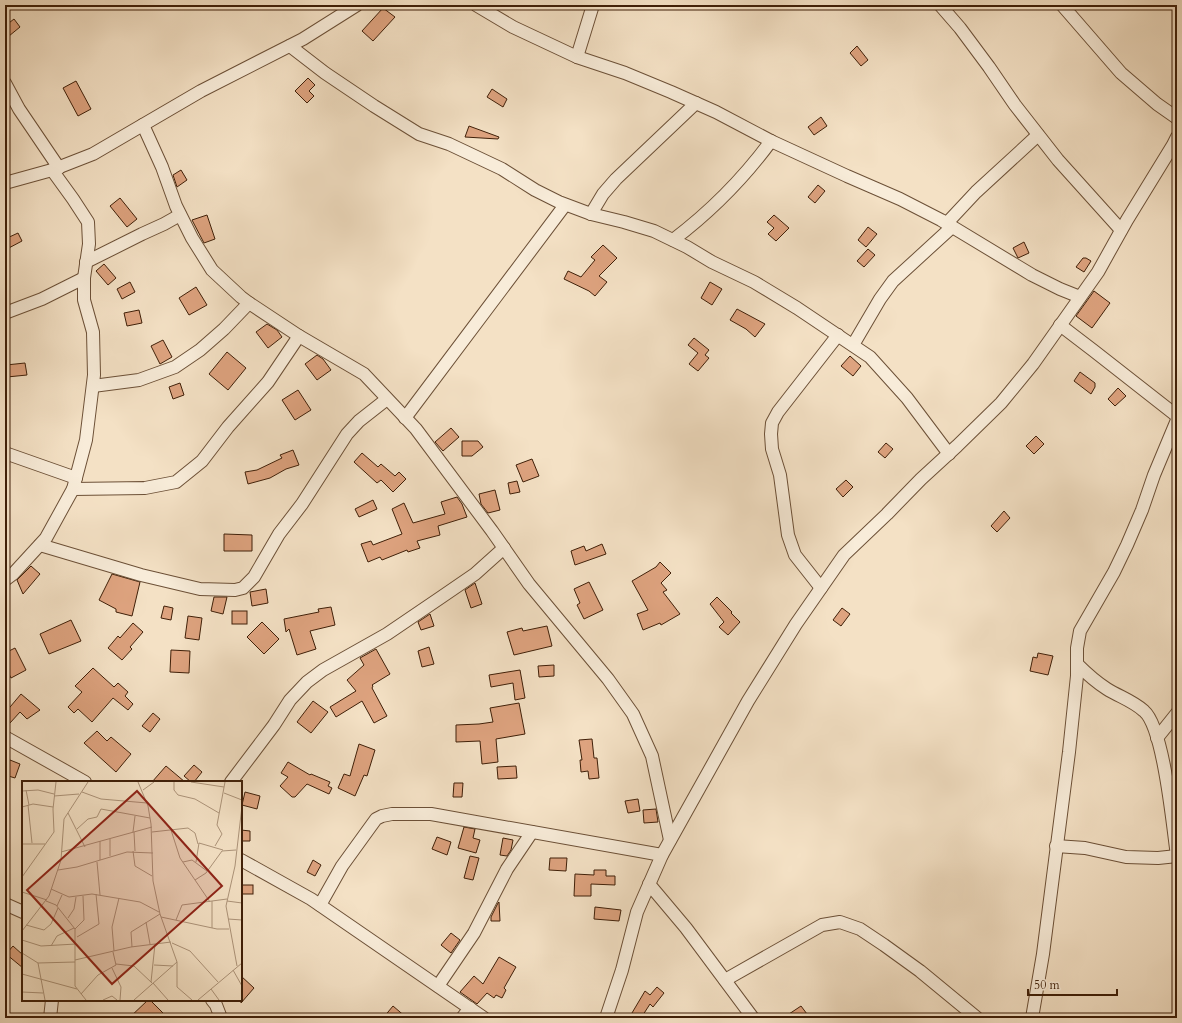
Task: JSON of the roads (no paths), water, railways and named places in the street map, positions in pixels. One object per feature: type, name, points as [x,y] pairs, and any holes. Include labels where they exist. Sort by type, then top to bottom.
[{"type":"street","points":[[5,183],[56,169],[93,154],[200,91],[303,40],[358,5]]},
{"type":"street","points":[[476,5],[513,27],[577,57],[625,73],[696,103],[770,141],[900,199],[949,225],[1032,275],[1080,298]]},
{"type":"street","points":[[577,57],[593,5]]},
{"type":"street","points":[[940,5],[989,66],[1014,105],[1058,160],[1121,230]]},
{"type":"street","points":[[1062,5],[1120,73],[1157,104],[1177,118]]},
{"type":"street","points":[[290,46],[337,82],[420,134],[449,144],[502,169],[535,190],[565,205],[591,214],[646,229],[673,240],[712,262],[754,282],[797,308],[870,357],[907,398],[949,454]]},
{"type":"street","points":[[5,83],[19,109],[88,222],[90,244],[84,278],[84,300],[93,332],[94,375],[86,440],[74,483],[46,538],[13,574],[5,580]]},
{"type":"street","points":[[591,214],[603,194],[616,179],[696,103]]},
{"type":"street","points":[[143,125],[162,167],[180,215],[212,270],[241,297],[299,336],[364,374],[416,429],[529,584],[608,679],[633,714],[652,756],[670,840]]},
{"type":"street","points":[[853,345],[880,299],[893,282],[949,225],[976,192],[1038,135]]},
{"type":"street","points":[[606,1018],[622,970],[637,912],[662,855],[748,701],[796,624],[844,555],[1001,403],[1033,364],[1098,272],[1121,230],[1173,146],[1177,137]]},
{"type":"street","points":[[673,240],[693,225],[736,184],[770,141]]},
{"type":"street","points":[[405,418],[565,205]]},
{"type":"street","points":[[86,262],[180,215]]},
{"type":"street","points":[[5,313],[42,299],[84,278]]},
{"type":"street","points":[[93,386],[139,380],[175,366],[200,350],[250,303]]},
{"type":"street","points":[[1060,325],[1177,416]]},
{"type":"street","points":[[821,588],[795,555],[788,536],[782,487],[772,449],[770,434],[772,423],[778,412],[838,335]]},
{"type":"street","points":[[5,453],[74,483],[145,488],[176,482],[202,461],[228,427],[268,382],[299,336]]},
{"type":"street","points":[[40,545],[141,575],[200,589],[236,590],[243,588],[254,578],[279,534],[302,504],[346,434],[359,421],[387,399]]},
{"type":"street","points":[[1032,1018],[1070,744],[1077,676],[1077,648],[1080,631],[1114,572],[1127,545],[1177,420]]},
{"type":"street","points":[[232,781],[274,725],[290,700],[307,682],[323,670],[387,634],[475,574],[504,548]]},
{"type":"street","points":[[1056,846],[1085,848],[1126,857],[1158,858],[1177,856],[1170,804],[1155,729],[1146,712],[1133,702],[1106,689],[1091,678],[1077,664]]},
{"type":"street","points":[[1157,738],[1177,713]]},
{"type":"street","points":[[5,737],[83,781]]},
{"type":"street","points":[[320,905],[342,866],[376,819],[392,814],[431,814],[662,855]]},
{"type":"street","points":[[438,986],[474,933],[507,869],[532,832]]},
{"type":"street","points":[[242,860],[320,905],[484,1018]]},
{"type":"street","points":[[650,884],[686,928],[753,1018]]},
{"type":"street","points":[[5,904],[22,912]]},
{"type":"street","points":[[725,980],[822,924],[840,922],[860,929],[884,945],[920,971],[977,1018]]},
{"type":"street","points":[[50,1018],[52,1001]]},
{"type":"street","points":[[213,1001],[221,1018]]},
{"type":"street","points":[[462,1018],[470,1008]]}]
